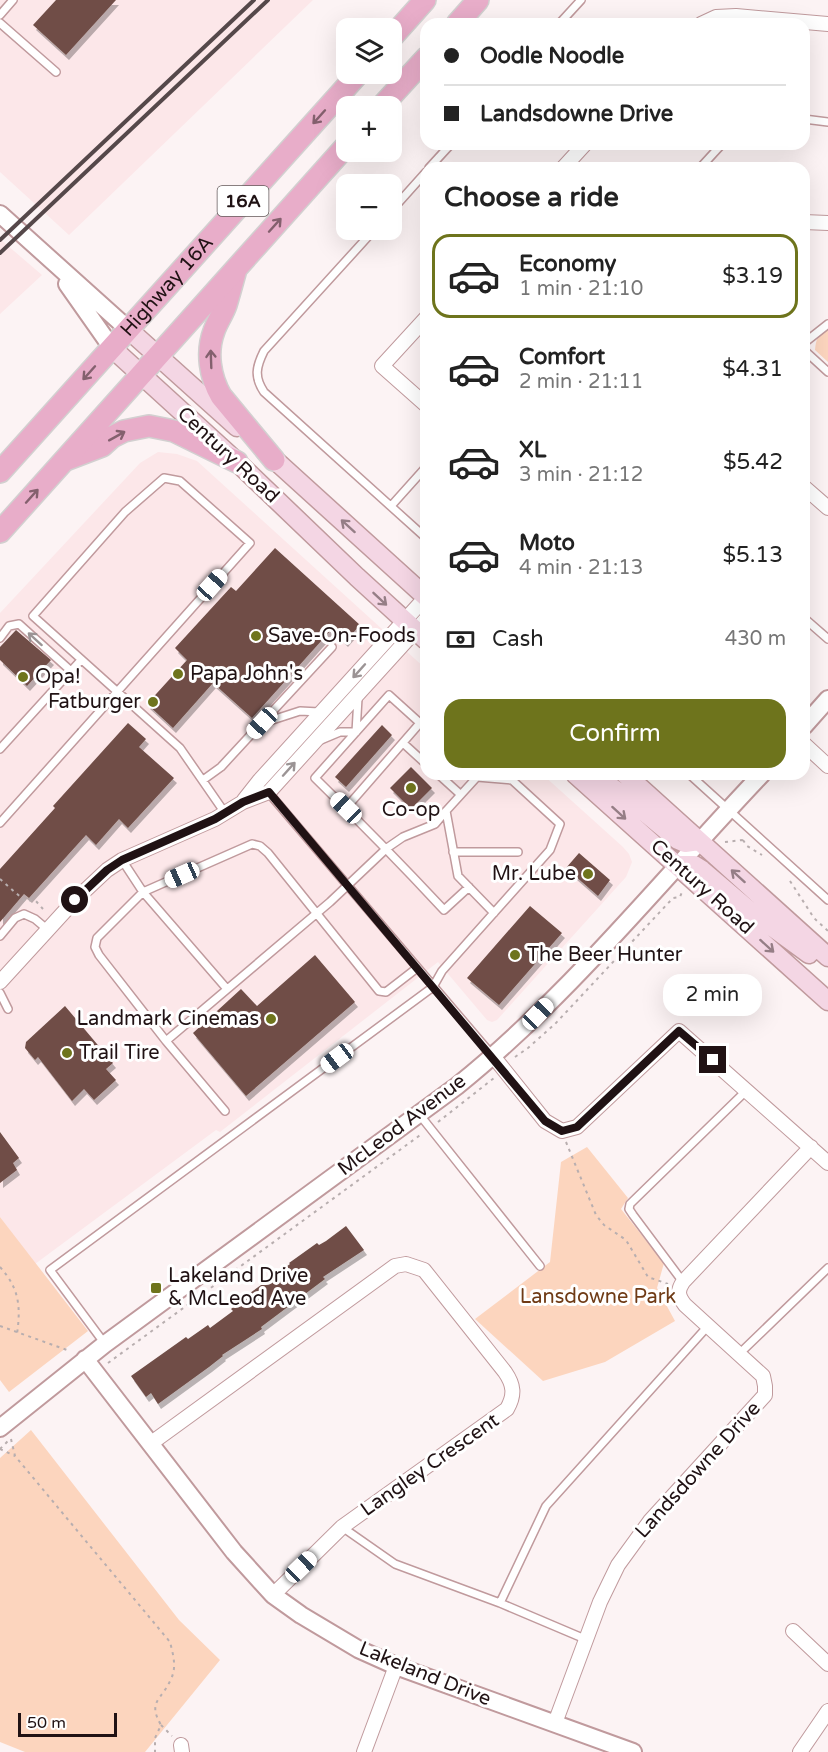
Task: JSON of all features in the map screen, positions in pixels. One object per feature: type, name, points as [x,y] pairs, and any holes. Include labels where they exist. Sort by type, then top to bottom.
[{"type":"main road","points":[[402,26],[425,0]]},
{"type":"main road","points":[[462,18],[478,0]]},
{"type":"main road","points":[[391,96],[420,65]]},
{"type":"main road","name":"Highway 16A","points":[[0,472],[349,84]]},
{"type":"main road","name":"Highway 16A","points":[[0,532],[336,157]]},
{"type":"main road","points":[[236,269],[225,308],[212,334],[210,360],[212,373],[221,396],[274,459]]},
{"type":"main road","name":"Century Road","points":[[129,330],[420,592]]},
{"type":"main road","name":"Century Road","points":[[112,348],[418,628]]},
{"type":"main road","points":[[64,460],[102,446],[112,437],[124,431],[149,426],[174,431],[237,462]]},
{"type":"main road","name":"Century Road","points":[[582,780],[828,1001]]},
{"type":"main road","points":[[602,780],[630,800],[678,840],[685,843],[699,841]]},
{"type":"main road","name":"Century Road","points":[[632,780],[828,957]]},
{"type":"main road","points":[[676,865],[694,866],[710,875],[748,910],[828,968]]},
{"type":"street","points":[[714,18],[736,15],[767,18]]},
{"type":"street","points":[[810,22],[828,24]]},
{"type":"street","points":[[568,162],[580,150]]},
{"type":"street","name":"Century Road","points":[[0,214],[129,330]]},
{"type":"street","points":[[810,222],[828,223]]},
{"type":"street","name":"Century Road","points":[[48,256],[112,348]]},
{"type":"street","points":[[420,325],[382,366],[420,400]]},
{"type":"street","points":[[810,492],[828,508]]},
{"type":"street","points":[[0,982],[75,900],[107,870],[122,860],[225,813],[243,802],[269,792],[418,628]]},
{"type":"street","points":[[243,802],[259,781],[322,712],[418,628]]},
{"type":"street","points":[[810,719],[828,699]]},
{"type":"street","points":[[810,750],[828,766]]},
{"type":"street","name":"McLeod Avenue","points":[[5,1433],[85,1359],[419,1114],[493,1056],[583,968],[756,780]]},
{"type":"street","points":[[493,1056],[545,1121],[562,1131],[577,1127],[679,1031],[828,1163]]},
{"type":"street","points":[[681,1285],[811,1147]]},
{"type":"street","name":"Langley Crescent","points":[[150,1444],[395,1266],[406,1264],[424,1270],[505,1372],[511,1381],[512,1402],[507,1409],[342,1527],[273,1594]]},
{"type":"street","name":"Landsdowne Drive","points":[[555,1723],[585,1639],[618,1565],[644,1529],[765,1395],[763,1376],[680,1298],[681,1285]]},
{"type":"street","name":"Lakeland Drive","points":[[85,1359],[234,1552],[273,1594],[327,1631],[358,1649],[396,1666],[633,1752]]},
{"type":"street","points":[[794,1631],[828,1664]]},
{"type":"street","points":[[364,1752],[396,1666]]},
{"type":"street","points":[[800,1752],[828,1711]]},
{"type":"lane","points":[[0,15],[13,0]]},
{"type":"lane","points":[[564,18],[581,0]]},
{"type":"lane","points":[[0,23],[56,72]]},
{"type":"lane","points":[[810,120],[828,122]]},
{"type":"lane","points":[[434,162],[446,150]]},
{"type":"lane","points":[[706,162],[716,150]]},
{"type":"lane","points":[[402,199],[420,179]]},
{"type":"lane","points":[[365,240],[264,351],[256,372],[258,383],[264,392],[420,533]]},
{"type":"lane","points":[[810,338],[828,324]]},
{"type":"lane","points":[[810,356],[828,372]]},
{"type":"lane","points":[[391,506],[420,474]]},
{"type":"lane","points":[[0,823],[117,692],[250,543],[180,481],[164,478],[144,494],[33,616],[81,660],[117,692],[180,748],[225,813]]},
{"type":"lane","points":[[810,623],[828,639]]},
{"type":"lane","points":[[0,638],[9,626],[20,624],[71,671]]},
{"type":"lane","points":[[202,780],[221,767],[332,647]]},
{"type":"lane","points":[[0,750],[81,660]]},
{"type":"lane","points":[[356,732],[358,694]]},
{"type":"lane","points":[[346,808],[420,723],[389,695],[315,778],[387,848],[444,910],[469,887]]},
{"type":"lane","points":[[262,723],[300,711],[322,712]]},
{"type":"lane","points":[[313,743],[340,732],[356,732]]},
{"type":"lane","points":[[403,744],[420,759]]},
{"type":"lane","points":[[445,780],[460,794]]},
{"type":"lane","points":[[166,1041],[348,886],[387,848],[403,837],[435,824],[474,780]]},
{"type":"lane","points":[[105,1344],[50,1270],[433,987],[442,971],[550,850],[560,824],[512,780]]},
{"type":"lane","points":[[696,780],[828,900]]},
{"type":"lane","points":[[259,781],[493,1056]]},
{"type":"lane","points":[[446,811],[458,876],[494,913]]},
{"type":"lane","points":[[225,1111],[99,956],[95,946],[97,938],[143,892],[252,844],[260,846],[379,991],[386,992],[417,968]]},
{"type":"lane","points":[[453,852],[518,852]]},
{"type":"lane","points":[[122,860],[143,892],[227,989]]},
{"type":"lane","points":[[0,936],[15,918],[24,914],[34,918],[48,930]]},
{"type":"lane","points":[[0,993],[8,1009],[0,1005]]},
{"type":"lane","points":[[681,1285],[629,1209],[630,1204],[747,1090]]},
{"type":"lane","points":[[419,1114],[540,1266]]},
{"type":"lane","points":[[739,1354],[828,1268]]},
{"type":"lane","points":[[500,1603],[546,1506],[708,1326]]},
{"type":"lane","points":[[342,1527],[394,1564],[500,1603],[585,1639]]},
{"type":"path","points":[[743,822],[743,840],[747,846],[769,861]]},
{"type":"path","points":[[725,842],[743,840]]},
{"type":"path","points":[[789,878],[814,918],[828,931]]},
{"type":"path","points":[[0,879],[25,901],[35,900],[44,909]]},
{"type":"path","points":[[514,1057],[555,1024],[672,898],[680,897],[682,892]]},
{"type":"path","points":[[108,1363],[430,1128],[493,1079]]},
{"type":"path","points":[[562,1131],[596,1215],[604,1225],[626,1240],[648,1277],[681,1285]]},
{"type":"path","points":[[0,1267],[10,1279],[18,1300],[20,1309],[17,1334]]},
{"type":"path","points":[[0,1326],[67,1350]]},
{"type":"path","points":[[5,1433],[15,1456],[170,1642],[175,1664],[172,1679],[155,1706],[156,1716],[162,1725],[155,1738],[155,1752]]},
{"type":"path","points":[[0,1449],[15,1456]]},
{"type":"shaded area","points":[[0,0],[313,0],[69,235],[0,172]]},
{"type":"shaded area","points":[[0,239],[42,275],[0,314]]},
{"type":"shaded area","points":[[158,452],[177,454],[197,461],[420,664],[420,780],[549,780],[623,847],[632,862],[626,877],[497,1020],[492,1022],[487,1020],[438,962],[220,1132],[216,1130],[35,1264],[0,1217],[0,613],[140,463]]},
{"type":"green space","points":[[828,328],[828,362],[815,350],[818,336]]},
{"type":"green space","name":"Lansdowne Park","points":[[587,1147],[628,1198],[621,1209],[664,1263],[657,1288],[675,1321],[605,1362],[543,1381],[475,1319],[550,1262],[561,1162]]},
{"type":"green space","points":[[0,1217],[88,1331],[9,1392],[0,1380]]},
{"type":"green space","points":[[31,1430],[179,1620],[220,1660],[145,1752],[25,1752],[0,1742],[0,1458]]},
{"type":"building","points":[[56,0],[116,0],[66,55],[33,25]]},
{"type":"building","name":"Save-On-Foods","points":[[275,548],[360,625],[345,642],[332,629],[252,718],[213,683],[173,728],[147,704],[187,660],[175,648],[231,587],[236,591]]},
{"type":"building","points":[[16,630],[51,660],[27,686],[0,660],[0,647]]},
{"type":"building","points":[[128,723],[146,739],[139,747],[174,778],[128,828],[119,819],[96,845],[86,835],[29,898],[24,894],[0,922],[0,869]]},
{"type":"building","name":"Co-op","points":[[382,725],[392,735],[346,787],[335,777]]},
{"type":"building","name":"Co-op","points":[[411,767],[420,776],[420,780],[424,780],[432,788],[411,809],[390,788]]},
{"type":"building","name":"Mr. Lube","points":[[579,853],[610,880],[598,896],[566,868]]},
{"type":"building","name":"The Beer Hunter","points":[[530,906],[562,933],[499,1005],[467,978]]},
{"type":"building","name":"Landmark Cinemas","points":[[315,955],[355,1002],[246,1096],[193,1033],[241,989],[257,1006]]},
{"type":"building","name":"Trail Tire","points":[[65,1006],[113,1063],[106,1069],[116,1080],[94,1100],[84,1089],[72,1101],[38,1057],[35,1060],[25,1048],[26,1042]]},
{"type":"building","points":[[0,1132],[19,1158],[13,1163],[17,1170],[0,1183]]},
{"type":"building","points":[[346,1226],[364,1250],[323,1277],[325,1279],[261,1327],[262,1329],[222,1355],[158,1404],[151,1393],[146,1397],[131,1376],[186,1337],[188,1339],[208,1325],[210,1328],[289,1263]]},
{"type":"railway","points":[[0,240],[254,0]]},
{"type":"railway","points":[[0,253],[268,0]]},
{"type":"place","name":"Save-On-Foods","points":[[256,636]]},
{"type":"place","name":"Papa John's","points":[[178,674]]},
{"type":"place","name":"Opa!","points":[[23,677]]},
{"type":"place","name":"Fatburger","points":[[153,702]]},
{"type":"place","name":"Co-op","points":[[411,788]]},
{"type":"place","name":"Mr. Lube","points":[[588,874]]},
{"type":"place","name":"The Beer Hunter","points":[[515,955]]},
{"type":"place","name":"Landmark Cinemas","points":[[271,1019]]},
{"type":"place","name":"Trail Tire","points":[[67,1053]]},
{"type":"place","name":"Lakeland Drive & McLeod Ave","points":[[156,1288]]},
{"type":"route","points":[[75,900],[107,870],[122,860],[215,819],[243,802],[269,792],[493,1056],[545,1121],[562,1131],[577,1127],[679,1031],[713,1060]]}]
